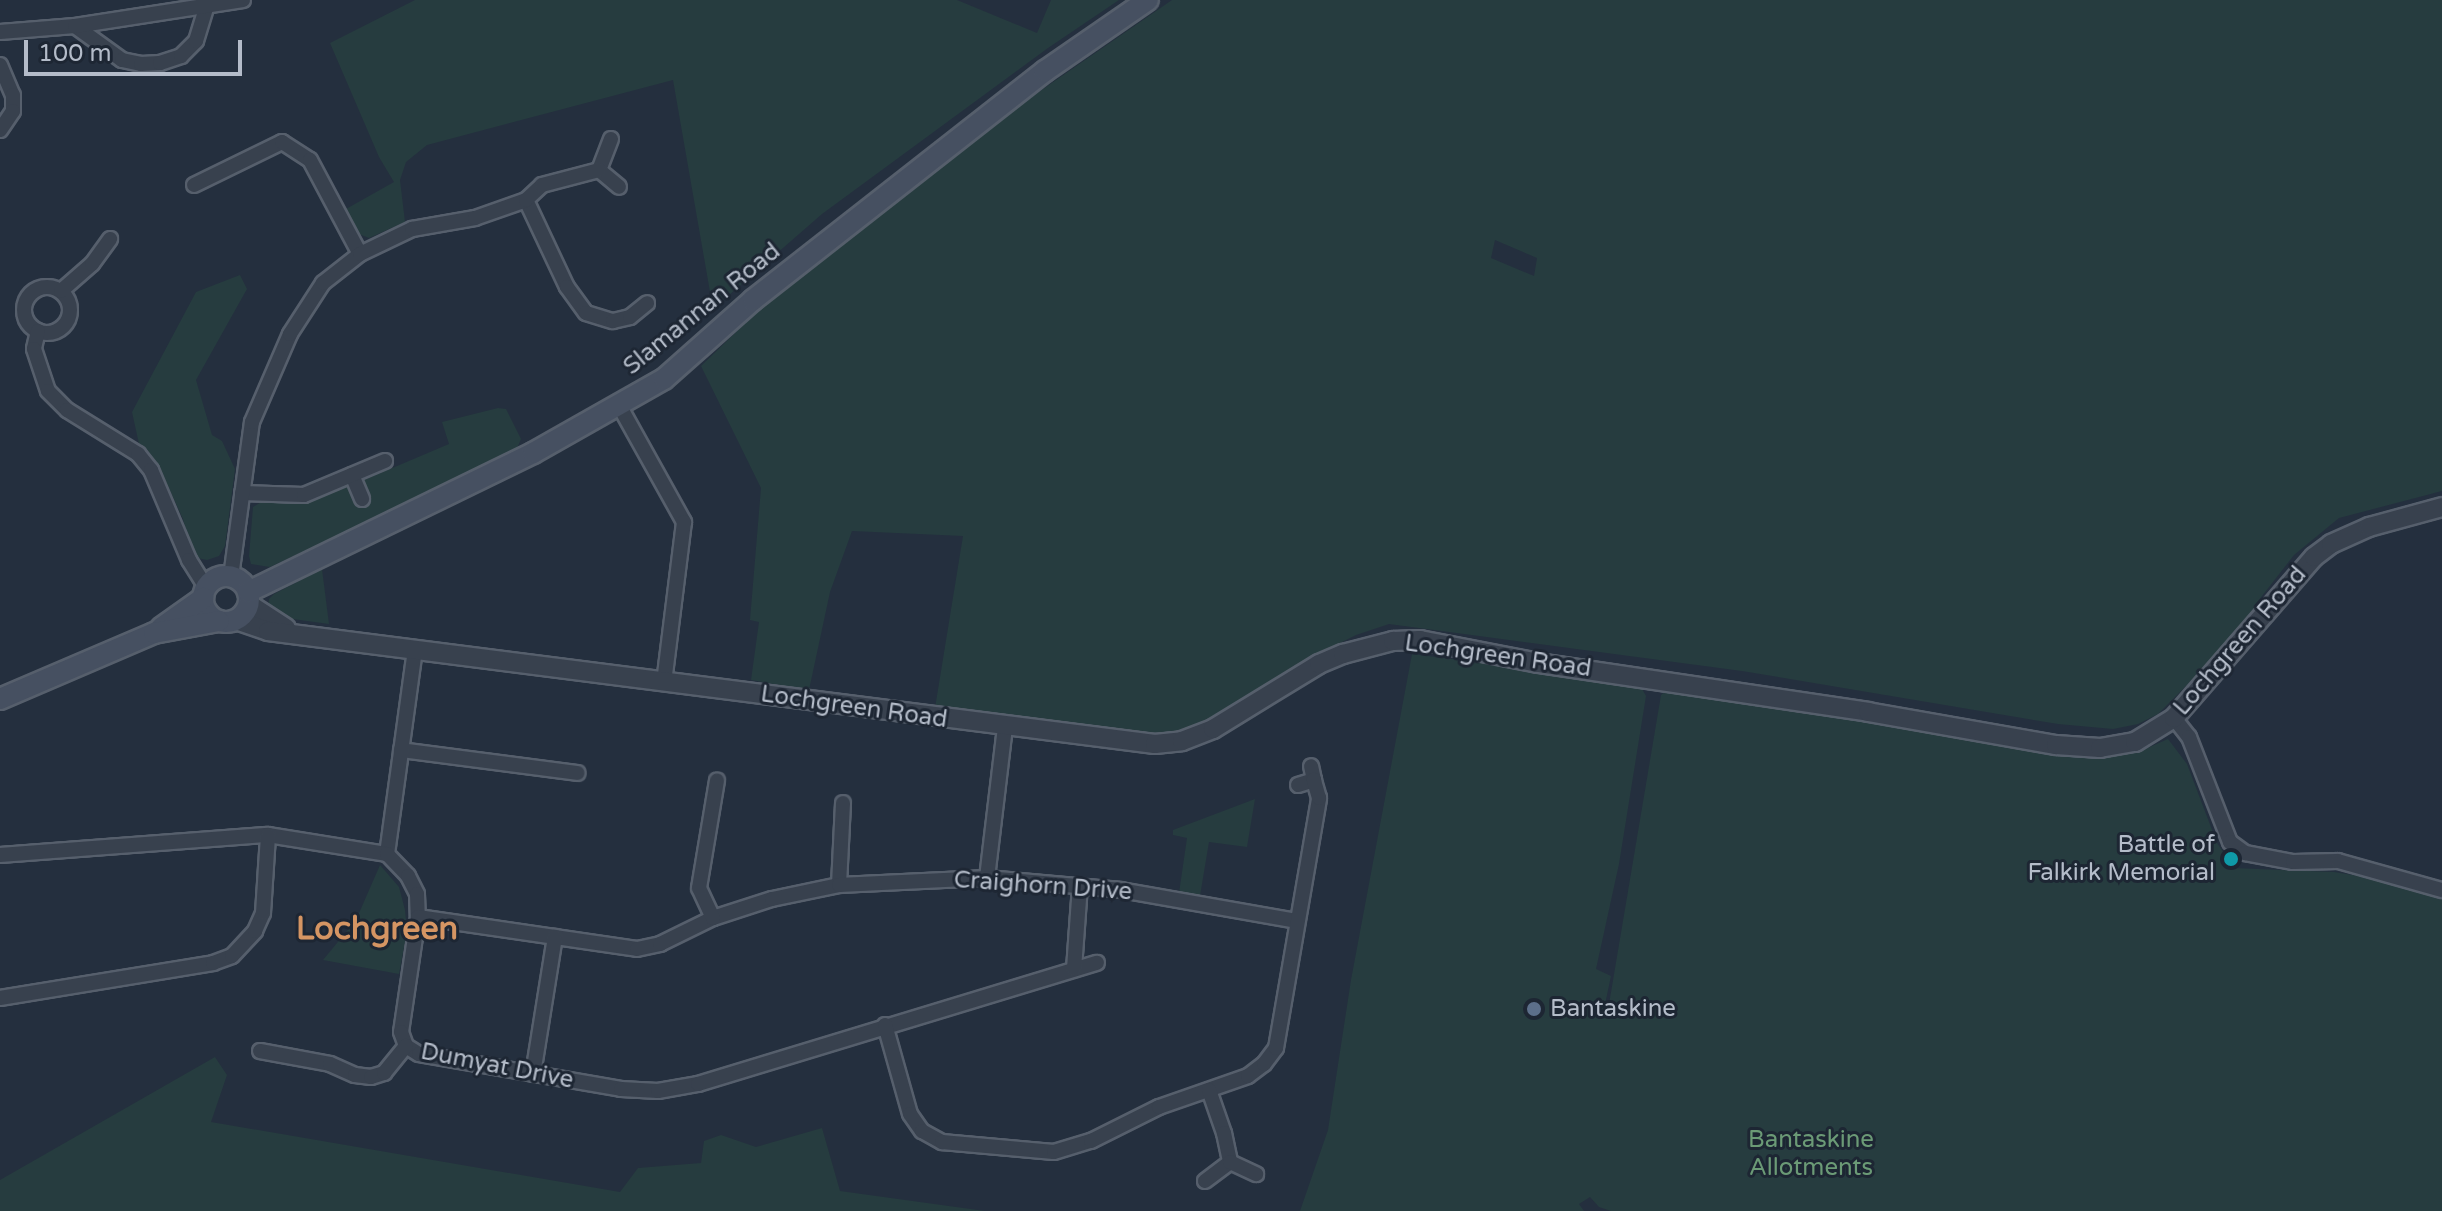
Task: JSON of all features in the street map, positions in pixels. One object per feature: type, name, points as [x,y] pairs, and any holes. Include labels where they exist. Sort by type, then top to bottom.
[{"type":"main road","name":"Slamannan Road","points":[[0,699],[154,633],[238,609],[620,407],[664,379],[753,300],[1045,71],[1148,0]]},
{"type":"main road","name":"Slamannan Road","points":[[154,633],[205,593],[217,578],[231,577]]},
{"type":"main road","points":[[205,593],[207,612],[238,609],[242,582],[231,577]]},
{"type":"street","points":[[0,32],[75,26],[243,0]]},
{"type":"street","points":[[75,26],[122,60],[141,64],[160,63],[181,56],[196,41],[206,8]]},
{"type":"street","points":[[0,65],[13,95],[13,111],[0,130]]},
{"type":"street","points":[[599,170],[611,139]]},
{"type":"street","points":[[194,185],[282,142],[310,160],[360,254]]},
{"type":"street","points":[[599,170],[619,187]]},
{"type":"street","points":[[231,577],[252,422],[290,334],[323,283],[360,254],[412,229],[475,218],[526,200],[542,185],[599,170]]},
{"type":"street","points":[[526,200],[567,287],[586,313],[613,321],[630,317],[647,303]]},
{"type":"street","points":[[61,291],[92,264],[110,239]]},
{"type":"street","points":[[49,286],[61,291],[69,302],[70,316],[63,327],[51,333],[38,331],[27,323],[24,310],[27,298],[36,289],[49,286]]},
{"type":"street","points":[[38,331],[34,349],[48,391],[67,410],[138,454],[151,470],[205,593]]},
{"type":"street","points":[[620,407],[684,522],[664,682]]},
{"type":"street","points":[[242,493],[304,495],[385,461]]},
{"type":"street","points":[[352,475],[362,499]]},
{"type":"street","name":"Lochgreen Road","points":[[238,609],[296,633],[1155,744],[1182,741],[1213,729],[1319,664],[1343,654],[1393,641],[1420,640],[1538,663],[1868,712],[2056,745],[2100,748],[2135,742],[2174,718],[2314,557],[2331,544],[2369,527],[2442,507]]},
{"type":"street","points":[[0,855],[268,835],[387,854],[415,649]]},
{"type":"street","points":[[2174,718],[2189,737],[2230,842],[2245,853],[2293,862],[2338,861],[2442,890]]},
{"type":"street","points":[[987,878],[1005,727]]},
{"type":"street","points":[[401,750],[578,773]]},
{"type":"street","points":[[885,1025],[910,1114],[922,1131],[942,1142],[1054,1152],[1091,1141],[1159,1107],[1248,1076],[1264,1064],[1276,1048],[1287,986],[1319,798],[1313,773],[1298,785]]},
{"type":"street","points":[[713,918],[699,888],[717,780]]},
{"type":"street","points":[[839,885],[843,803]]},
{"type":"street","points":[[0,998],[213,963],[232,956],[255,931],[263,913],[268,835]]},
{"type":"street","name":"Dumyat Drive","points":[[387,854],[408,876],[417,894],[418,917],[401,1032],[406,1046],[419,1054],[621,1089],[658,1091],[698,1084],[1097,963]]},
{"type":"street","name":"Craighorn Drive","points":[[418,917],[637,949],[660,944],[713,918],[772,899],[839,885],[987,878],[1080,885],[1296,921]]},
{"type":"street","points":[[1074,969],[1080,885]]},
{"type":"street","points":[[533,1074],[555,937]]},
{"type":"street","points":[[260,1051],[330,1064],[355,1075],[371,1077],[384,1073],[406,1046]]},
{"type":"street","points":[[1209,1090],[1230,1162]]},
{"type":"street","points":[[1230,1162],[1256,1174]]},
{"type":"street","points":[[1205,1181],[1230,1162]]},
{"type":"green space","points":[[415,0],[957,0],[1037,33],[1051,0],[1119,0],[1048,48],[822,214],[713,309],[673,80],[427,145],[406,162],[400,180],[405,222],[369,238],[359,234],[346,209],[394,182],[379,157],[330,43]]},
{"type":"green space","points":[[1172,0],[2442,0],[2442,491],[2339,518],[2294,555],[2262,596],[2242,630],[2158,714],[2138,724],[2113,729],[2058,724],[1742,671],[1389,624],[1356,635],[1300,663],[1211,724],[1176,735],[1155,737],[935,708],[963,536],[852,531],[830,592],[809,690],[751,680],[759,622],[750,620],[761,488],[701,366],[768,301],[1030,98]],"holes":[[[1495,240],[1537,258],[1534,276],[1491,258]]]},
{"type":"green space","points":[[240,275],[247,289],[196,380],[212,435],[222,441],[235,469],[225,546],[219,556],[207,560],[193,557],[183,519],[161,471],[139,444],[132,412],[196,292]]},
{"type":"green space","points":[[498,408],[506,409],[521,439],[515,453],[270,567],[251,564],[253,507],[263,501],[305,504],[351,485],[359,502],[371,497],[364,480],[449,444],[442,422]]},
{"type":"green space","points":[[322,569],[329,624],[278,617],[268,609],[269,599],[274,594]]},
{"type":"green space","name":"Bantaskine Allotments","points":[[1412,654],[1581,675],[1641,687],[1646,696],[1619,864],[1596,969],[1611,976],[1603,1014],[1607,1016],[1661,695],[1672,686],[2122,753],[2143,750],[2168,739],[2187,764],[2217,843],[2234,868],[2334,872],[2396,882],[2442,895],[2442,1211],[1611,1211],[1599,1207],[1590,1197],[1579,1204],[1584,1211],[1300,1211],[1328,1130],[1351,980]]},
{"type":"green space","points":[[1255,799],[1247,847],[1209,842],[1200,896],[1179,893],[1187,838],[1173,835],[1173,830]]},
{"type":"green space","points":[[380,865],[399,887],[405,910],[407,931],[399,974],[323,960],[356,920]]},
{"type":"green space","points":[[215,1057],[227,1075],[211,1122],[620,1192],[638,1168],[701,1163],[704,1141],[721,1135],[756,1147],[822,1128],[840,1191],[985,1211],[0,1211],[0,1180]]},
{"type":"place","name":"Battle of Falkirk Memorial","points":[[2231,859]]},
{"type":"place","name":"Bantaskine","points":[[1534,1009]]},
{"type":"district","name":"Lochgreen","points":[[377,929]]}]
